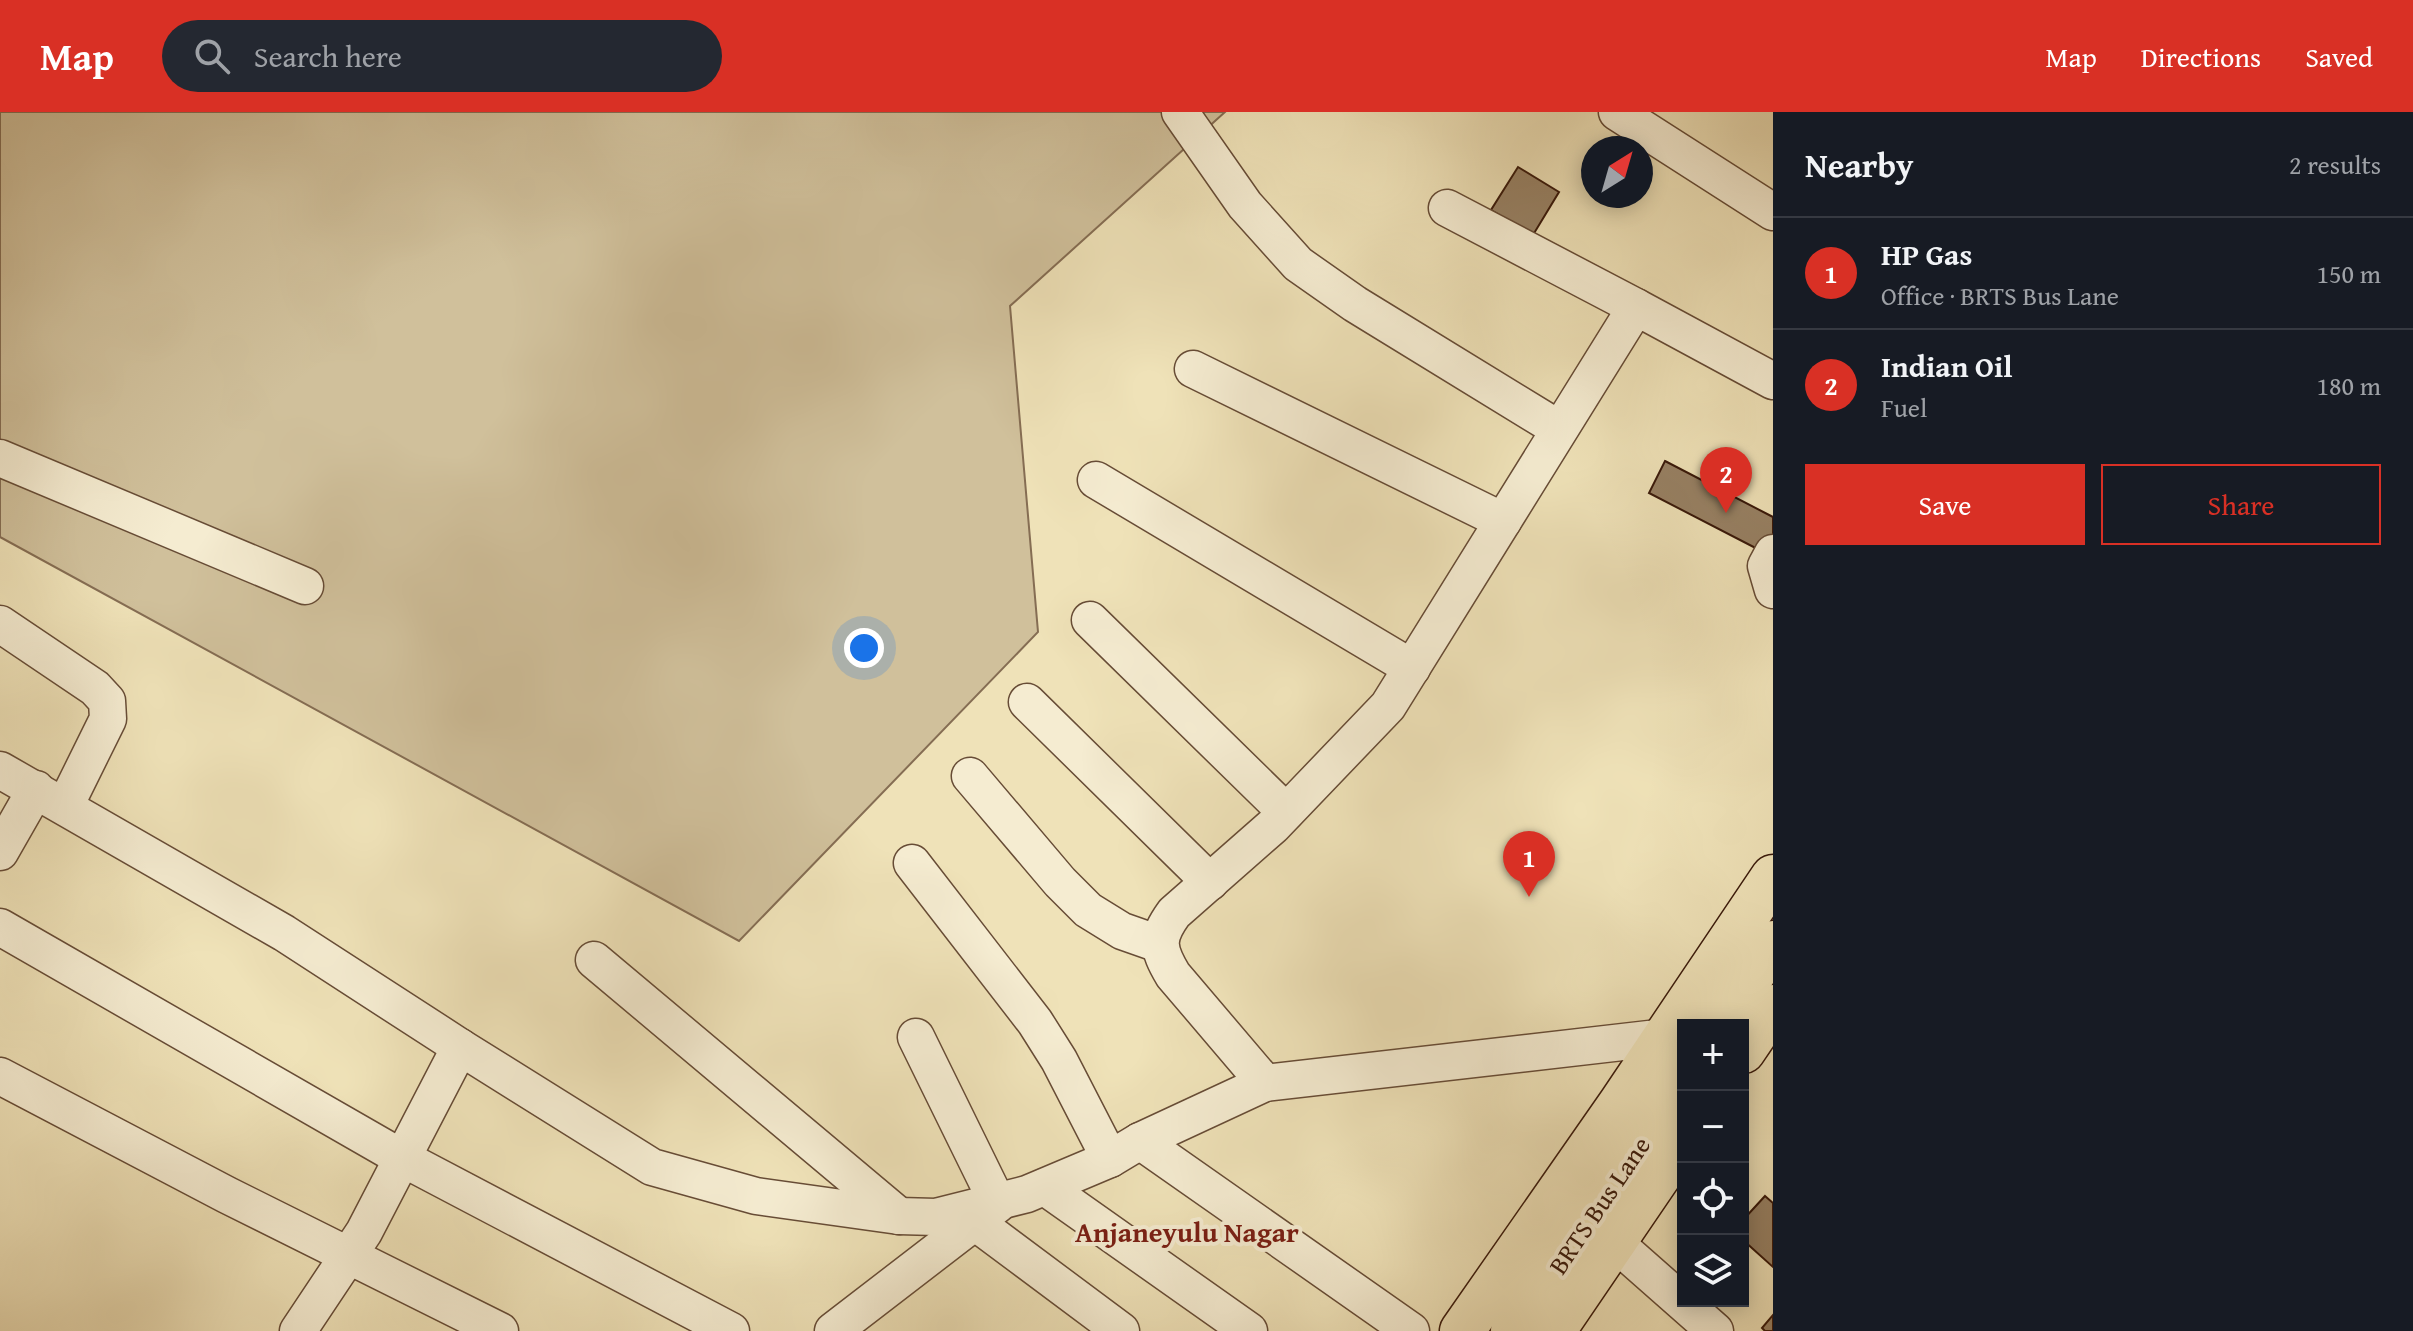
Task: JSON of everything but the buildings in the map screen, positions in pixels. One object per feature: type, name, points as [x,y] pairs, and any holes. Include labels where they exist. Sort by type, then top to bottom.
[{"type":"main road","points":[[1462,1331],[1773,877]]},
{"type":"main road","points":[[1723,1019],[1773,943]]},
{"type":"main road","points":[[1749,1042],[1773,1007]]},
{"type":"main road","name":"BRTS Bus Lane","points":[[1513,1331],[1677,1088]]},
{"type":"main road","points":[[1553,1331],[1677,1149]]},
{"type":"street","points":[[1180,112],[1245,205],[1298,264],[1355,304],[1559,429]]},
{"type":"street","points":[[1617,112],[1773,212]]},
{"type":"street","points":[[1447,208],[1773,381]]},
{"type":"street","points":[[1265,1083],[1173,975],[1159,944],[1163,927],[1174,913],[1286,812],[1388,706],[1636,307]]},
{"type":"street","points":[[1193,369],[1503,521]]},
{"type":"street","points":[[0,458],[305,586]]},
{"type":"street","points":[[1096,480],[1412,668]]},
{"type":"street","points":[[1773,553],[1766,566],[1773,590]]},
{"type":"street","points":[[1090,620],[1286,812]]},
{"type":"street","points":[[0,624],[95,688],[107,701],[108,719],[51,798],[0,852]]},
{"type":"street","points":[[1027,702],[1210,882]]},
{"type":"street","points":[[0,770],[284,933],[652,1167],[756,1196],[899,1216],[986,1213]]},
{"type":"street","points":[[970,776],[1060,882],[1088,910],[1122,931],[1159,944]]},
{"type":"street","points":[[912,863],[1035,1022],[1125,1150],[1411,1331]]},
{"type":"street","points":[[0,927],[402,1158],[731,1331]]},
{"type":"street","points":[[594,960],[899,1216]]},
{"type":"street","points":[[916,1037],[986,1213],[1121,1331]]},
{"type":"street","points":[[833,1331],[986,1213],[1265,1083],[1666,1037]]},
{"type":"street","points":[[298,1331],[364,1232],[460,1047]]},
{"type":"street","points":[[0,1076],[227,1195],[499,1331]]},
{"type":"street","points":[[1045,1187],[1249,1331]]},
{"type":"street","points":[[1614,1242],[1715,1331]]},
{"type":"shaded area","points":[[0,112],[1225,112],[1010,306],[1038,632],[739,941],[0,537]]},
{"type":"place","name":"Indian Oil","points":[[1726,513]]},
{"type":"place","name":"HP Gas","points":[[1529,897]]},
{"type":"district","name":"Anjaneyulu Nagar","points":[[1187,1231]]}]
